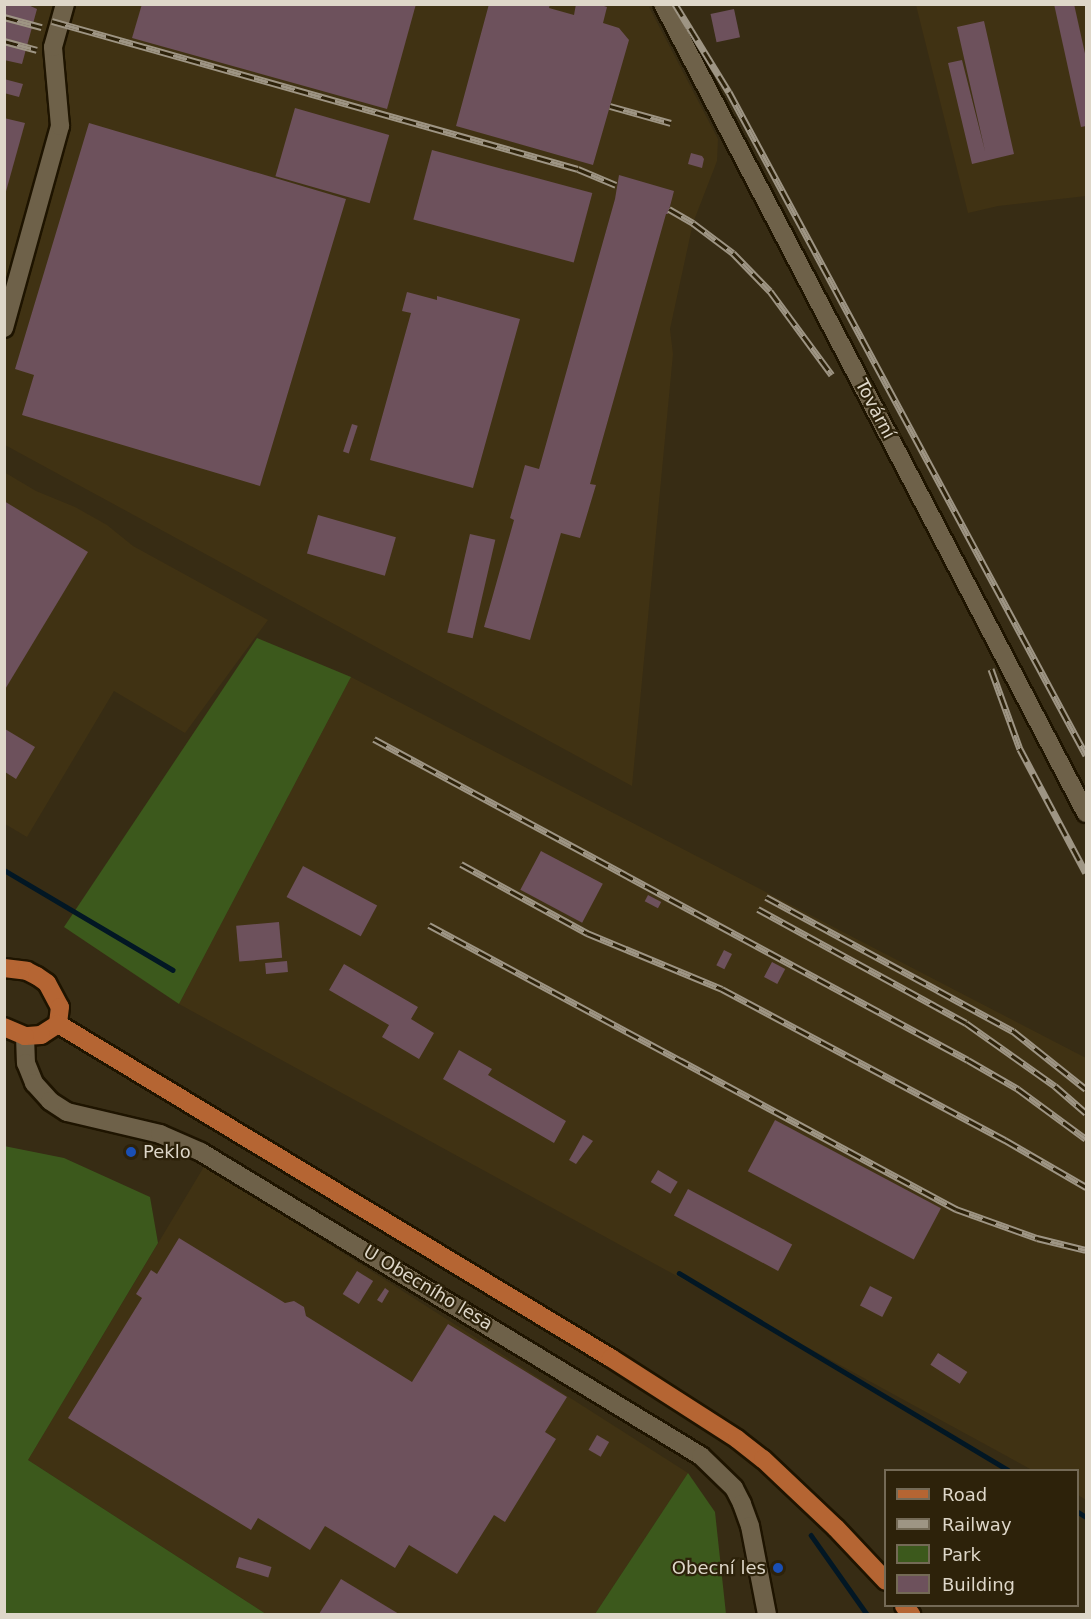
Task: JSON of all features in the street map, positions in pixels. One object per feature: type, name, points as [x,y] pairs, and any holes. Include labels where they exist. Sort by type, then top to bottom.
[{"type":"main road","points":[[4,968],[27,971],[47,983],[60,1007],[58,1024],[40,1035],[26,1036],[4,1027]]},
{"type":"main road","name":"U Obecního lesa","points":[[58,1024],[678,1400],[762,1459],[836,1528],[884,1580]]},
{"type":"street","points":[[4,328],[60,126],[53,48],[65,4]]},
{"type":"street","name":"Tovární","points":[[663,4],[1086,813]]},
{"type":"street","name":"U Obecního lesa","points":[[26,1036],[26,1063],[34,1083],[50,1101],[67,1112],[160,1134],[201,1152],[701,1456],[734,1488],[742,1504],[750,1526],[767,1614]]},
{"type":"shaded area","points":[[4,5],[659,5],[649,7],[718,139],[717,161],[693,223],[670,329],[673,354],[632,786],[5,445]]},
{"type":"shaded area","points":[[916,5],[1086,5],[1086,196],[998,206],[968,213]]},
{"type":"shaded area","points":[[4,472],[36,491],[75,507],[107,525],[133,546],[268,620],[185,733],[114,691],[27,837],[5,824]]},
{"type":"shaded area","points":[[351,677],[1086,1058],[1086,1500],[1079,1496],[1079,1469],[1030,1469],[179,1004]]},
{"type":"shaded area","points":[[205,1165],[688,1473],[595,1614],[266,1614],[28,1460]]},
{"type":"green space","points":[[257,638],[351,677],[179,1004],[64,927]]},
{"type":"green space","points":[[4,1146],[64,1158],[150,1197],[158,1243],[28,1460],[266,1614],[5,1614]]},
{"type":"green space","points":[[688,1473],[715,1512],[726,1614],[595,1614]]},
{"type":"building","points":[[4,4],[26,4],[37,9],[22,64],[4,60]]},
{"type":"building","points":[[142,4],[416,4],[387,109],[132,38]]},
{"type":"building","points":[[489,4],[550,4],[549,8],[574,15],[576,4],[598,4],[607,7],[603,23],[619,28],[629,40],[593,165],[456,126]]},
{"type":"building","points":[[1054,4],[1074,4],[1086,58],[1086,126],[1081,127]]},
{"type":"building","points":[[734,9],[740,37],[717,42],[711,14]]},
{"type":"building","points":[[984,21],[1014,154],[972,164],[948,63],[962,60],[985,151],[957,27]]},
{"type":"building","points":[[4,79],[23,84],[19,97],[4,93]]},
{"type":"building","points":[[295,108],[389,135],[370,203],[275,176]]},
{"type":"building","points":[[4,118],[25,123],[5,195],[4,195]]},
{"type":"building","points":[[89,123],[346,199],[260,486],[22,415],[34,375],[15,369]]},
{"type":"building","points":[[432,150],[592,193],[574,263],[413,220]]},
{"type":"building","points":[[691,153],[702,156],[704,159],[702,168],[688,164]]},
{"type":"building","points":[[619,175],[674,191],[590,484],[596,485],[580,538],[561,533],[530,640],[484,627],[514,520],[510,518],[525,465],[539,469],[615,199]]},
{"type":"building","points":[[407,292],[437,300],[437,296],[520,319],[473,488],[370,460],[411,313],[402,311]]},
{"type":"building","points":[[352,424],[358,426],[349,453],[343,452]]},
{"type":"building","points":[[4,501],[88,552],[4,691]]},
{"type":"building","points":[[318,515],[396,537],[385,576],[307,553]]},
{"type":"building","points":[[470,534],[495,540],[473,638],[447,632]]},
{"type":"building","points":[[5,729],[35,747],[16,779],[5,772]]},
{"type":"building","points":[[541,851],[603,884],[582,923],[520,890]]},
{"type":"building","points":[[303,866],[377,905],[361,936],[287,897]]},
{"type":"building","points":[[648,895],[661,902],[658,908],[645,901]]},
{"type":"building","points":[[279,922],[282,958],[239,962],[236,926]]},
{"type":"building","points":[[724,950],[732,954],[724,969],[716,965]]},
{"type":"building","points":[[287,961],[288,972],[266,974],[265,963]]},
{"type":"building","points":[[772,962],[785,969],[777,984],[764,977]]},
{"type":"building","points":[[344,964],[418,1007],[411,1019],[434,1033],[419,1059],[382,1037],[389,1025],[329,990]]},
{"type":"building","points":[[459,1050],[492,1069],[488,1075],[566,1121],[554,1143],[443,1079]]},
{"type":"building","points":[[775,1120],[941,1208],[914,1259],[748,1171]]},
{"type":"building","points":[[583,1135],[593,1141],[576,1164],[569,1160]]},
{"type":"building","points":[[658,1170],[678,1182],[671,1194],[651,1182]]},
{"type":"building","points":[[688,1189],[792,1244],[778,1271],[674,1215]]},
{"type":"building","points":[[179,1238],[285,1303],[294,1301],[304,1307],[306,1316],[412,1382],[448,1324],[567,1397],[545,1432],[556,1439],[505,1522],[494,1515],[457,1574],[409,1545],[395,1568],[325,1526],[310,1550],[258,1518],[251,1530],[68,1418],[142,1298],[136,1294],[151,1270],[157,1274]]},
{"type":"building","points":[[357,1271],[373,1281],[359,1304],[343,1294]]},
{"type":"building","points":[[870,1286],[892,1297],[882,1317],[860,1306]]},
{"type":"building","points":[[385,1288],[389,1291],[382,1303],[377,1300]]},
{"type":"building","points":[[938,1353],[967,1372],[960,1384],[930,1365]]},
{"type":"building","points":[[597,1435],[609,1442],[601,1457],[588,1450]]},
{"type":"building","points":[[239,1557],[272,1567],[268,1577],[236,1568]]},
{"type":"building","points":[[341,1579],[399,1614],[319,1614]]},
{"type":"waterway","points":[[4,870],[173,970]]},
{"type":"waterway","points":[[679,1273],[1006,1469]]},
{"type":"waterway","points":[[1079,1513],[1086,1517]]},
{"type":"waterway","points":[[811,1535],[867,1614]]},
{"type":"railway","points":[[675,4],[729,92],[1086,755]]},
{"type":"railway","points":[[4,17],[42,27]]},
{"type":"railway","points":[[52,21],[578,169],[616,185]]},
{"type":"railway","points":[[4,41],[37,50]]},
{"type":"railway","points":[[610,106],[671,123]]},
{"type":"railway","points":[[669,209],[693,223],[733,253],[770,291],[832,375]]},
{"type":"railway","points":[[991,669],[1020,749],[1086,873]]},
{"type":"railway","points":[[374,739],[968,1060],[1018,1089],[1086,1139]]},
{"type":"railway","points":[[461,864],[587,933],[722,989],[1005,1140],[1086,1187]]},
{"type":"railway","points":[[766,897],[1013,1031],[1086,1089]]},
{"type":"railway","points":[[758,909],[966,1023],[1055,1086],[1086,1113]]},
{"type":"railway","points":[[429,925],[956,1209],[1037,1238],[1086,1250]]},
{"type":"place","name":"Peklo","points":[[131,1152]]},
{"type":"place","name":"Obecní les","points":[[778,1568]]}]
